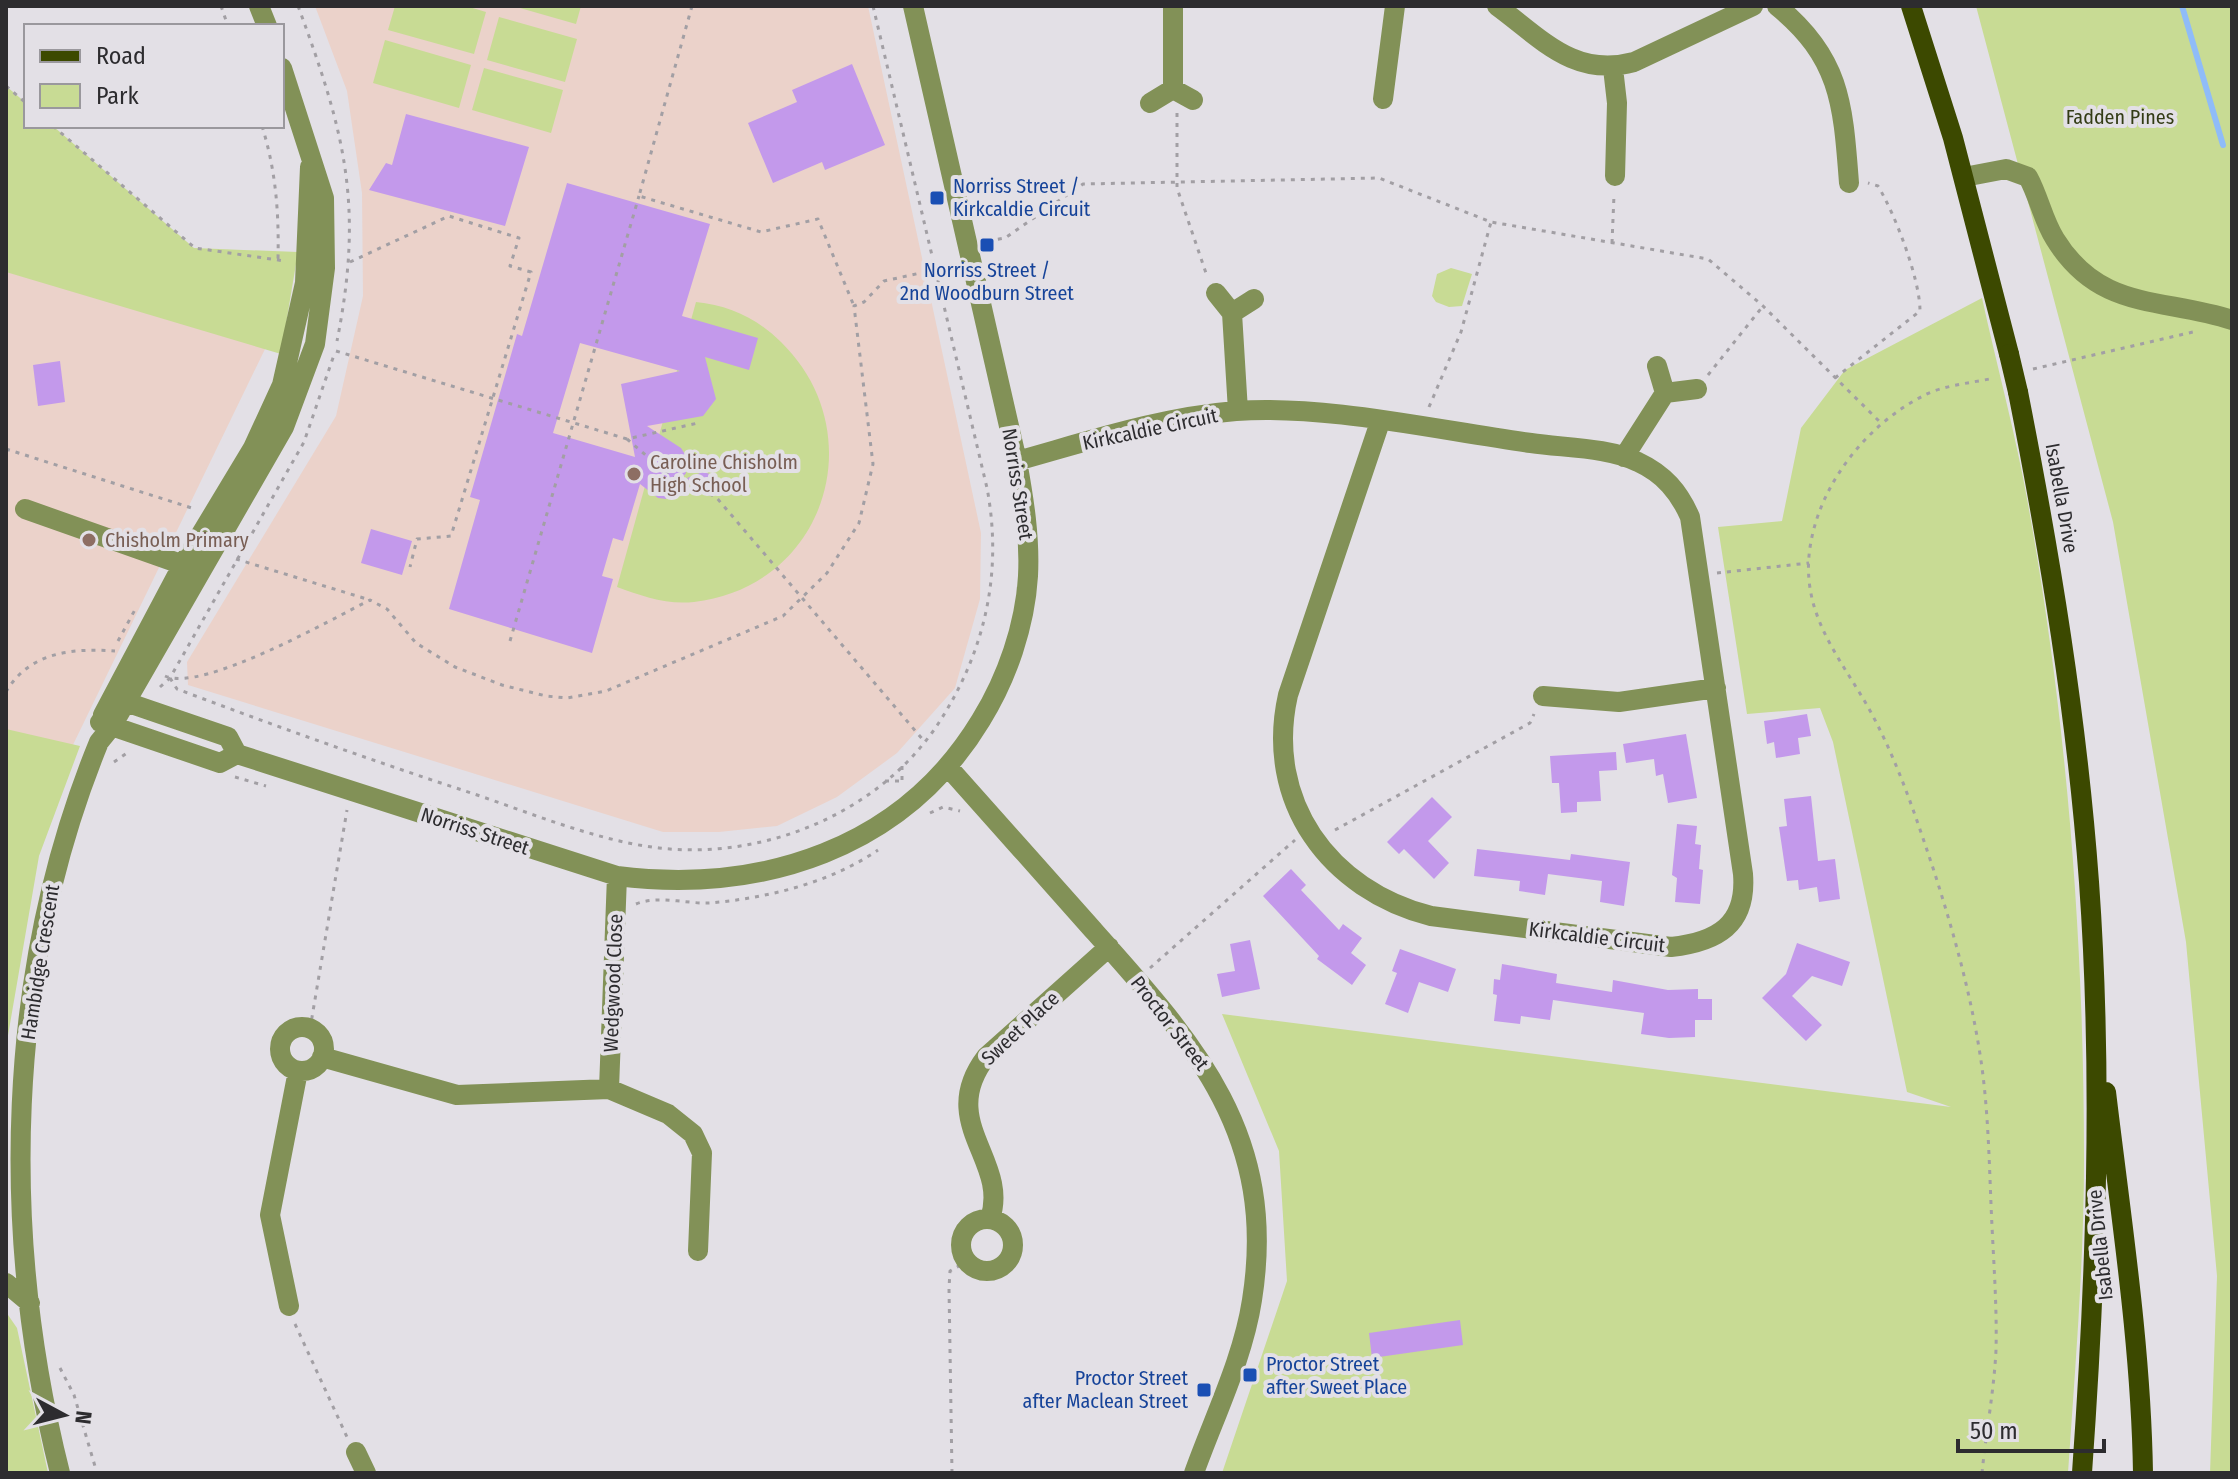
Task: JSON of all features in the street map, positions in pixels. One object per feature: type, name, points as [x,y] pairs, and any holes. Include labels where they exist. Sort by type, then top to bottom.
[{"type":"main road","name":"Isabella Drive","points":[[1911,6],[1964,177],[2018,392],[2041,509],[2071,699],[2089,881],[2096,1012],[2093,1239],[2082,1473]]},
{"type":"main road","name":"Isabella Drive","points":[[2096,1012],[2127,1269],[2142,1422],[2143,1473]]},
{"type":"street","name":"Norriss Street","points":[[119,700],[228,737],[237,754],[350,803],[617,876],[712,880],[803,861],[846,845],[919,798],[949,768],[992,702],[1019,629],[1028,578],[1028,527],[1017,461],[913,6]]},
{"type":"street","points":[[1150,103],[1183,95],[1173,6]]},
{"type":"street","points":[[1383,99],[1395,6]]},
{"type":"street","points":[[1497,6],[1568,59],[1585,66],[1613,68],[1634,62],[1753,6]]},
{"type":"street","points":[[1777,6],[1803,27],[1822,51],[1844,112],[1849,183]]},
{"type":"street","points":[[1613,68],[1617,103],[1615,176]]},
{"type":"street","name":"Hambidge Crescent","points":[[60,1473],[34,1358],[30,1303],[14,1240],[24,1056],[50,886],[104,730],[119,700],[130,659],[284,427],[315,344],[324,284],[324,198],[284,75]]},
{"type":"street","name":"Hambidge Crescent","points":[[191,567],[214,516],[259,435],[290,356],[307,263],[307,190],[311,163]]},
{"type":"street","points":[[1964,177],[2006,169],[2028,177],[2053,236],[2067,256],[2089,278],[2112,292],[2154,306],[2232,320]]},
{"type":"street","points":[[1216,293],[1232,313],[1238,411]]},
{"type":"street","points":[[1232,313],[1254,299]]},
{"type":"street","points":[[1624,457],[1665,393],[1657,366]]},
{"type":"street","points":[[1665,393],[1697,389]]},
{"type":"street","name":"Kirkcaldie Circuit","points":[[1017,461],[1137,428],[1238,411],[1303,412],[1380,422],[1624,457],[1662,475],[1680,495],[1690,517],[1745,894],[1732,922],[1716,936],[1695,944],[1671,947],[1431,916],[1392,905],[1359,885],[1313,834],[1289,790],[1281,759],[1280,726],[1380,422]]},
{"type":"street","points":[[25,509],[191,567]]},
{"type":"street","points":[[1543,696],[1619,702],[1716,688]]},
{"type":"street","name":"Norriss Street","points":[[104,730],[220,763],[237,754]]},
{"type":"street","name":"Proctor Street","points":[[949,768],[1172,1018],[1220,1090],[1241,1141],[1254,1194],[1257,1248],[1252,1301],[1194,1473]]},
{"type":"street","name":"Wedgwood Close","points":[[609,1089],[617,876]]},
{"type":"street","name":"Sweet Place","points":[[990,1219],[993,1191],[969,1118],[967,1096],[972,1075],[986,1057],[1109,947]]},
{"type":"street","points":[[310,1029],[322,1040],[322,1057],[313,1068],[298,1071],[282,1059],[281,1043],[290,1031],[310,1029]]},
{"type":"street","points":[[322,1057],[457,1095],[609,1089],[668,1114],[693,1134],[702,1153],[704,1172],[698,1251]]},
{"type":"street","points":[[289,1306],[270,1215],[298,1071]]},
{"type":"street","points":[[6,1196],[20,1171]]},
{"type":"street","points":[[990,1219],[1000,1222],[1012,1238],[1010,1258],[994,1271],[984,1271],[966,1262],[961,1252],[964,1232],[979,1220],[990,1219]]},
{"type":"street","points":[[6,1283],[30,1303]]},
{"type":"street","points":[[356,1452],[366,1473]]},
{"type":"path","points":[[510,641],[692,6]]},
{"type":"path","points":[[6,692],[19,673],[38,661],[74,650],[130,659],[170,678],[177,689],[319,743],[572,826],[661,848],[739,847],[782,837],[845,811],[884,781],[915,754],[953,700],[972,662],[986,617],[992,573],[990,507],[873,6]]},
{"type":"path","points":[[6,86],[24,101]]},
{"type":"path","points":[[1183,95],[1175,128],[1176,182],[1216,293]]},
{"type":"path","points":[[55,128],[195,248],[290,261]]},
{"type":"path","points":[[263,128],[272,158],[278,202],[278,259]]},
{"type":"path","points":[[1612,243],[1615,176]]},
{"type":"path","points":[[854,306],[864,302],[884,281],[954,265],[968,246],[1005,238],[1079,185],[1379,178],[1491,222],[1708,259],[1763,306],[1882,424]]},
{"type":"path","points":[[1835,378],[1920,311],[1901,238],[1884,196],[1876,184],[1849,183]]},
{"type":"path","points":[[236,559],[370,600],[387,609],[416,643],[455,667],[502,685],[567,698],[606,691],[715,646],[783,616],[804,598],[827,573],[859,523],[873,464],[854,306],[818,219],[761,232],[639,196]]},
{"type":"path","points":[[350,262],[449,216],[519,238],[510,266],[531,272],[451,536],[417,539],[410,567]]},
{"type":"path","points":[[1420,428],[1461,332],[1491,222]]},
{"type":"path","points":[[1697,389],[1763,306]]},
{"type":"path","points":[[2023,371],[2201,330]]},
{"type":"path","points":[[335,351],[627,439],[670,476],[716,497],[924,741]]},
{"type":"path","points":[[1982,1473],[1996,1353],[1996,1312],[1985,1091],[1974,1022],[1932,866],[1878,724],[1817,620],[1810,597],[1809,563],[1816,522],[1830,489],[1853,453],[1882,424],[1926,394],[1995,378]]},
{"type":"path","points":[[627,439],[698,423]]},
{"type":"path","points":[[170,678],[304,442]]},
{"type":"path","points":[[6,449],[214,516]]},
{"type":"path","points":[[1699,575],[1809,563]]},
{"type":"path","points":[[130,659],[125,625],[142,600]]},
{"type":"path","points":[[170,678],[249,661],[370,600]]},
{"type":"path","points":[[1330,833],[1530,723],[1543,696]]},
{"type":"path","points":[[229,776],[274,788]]},
{"type":"path","points":[[884,781],[901,781]]},
{"type":"path","points":[[310,1029],[350,803]]},
{"type":"path","points":[[929,813],[943,807],[966,815]]},
{"type":"path","points":[[1137,979],[1301,834]]},
{"type":"path","points":[[615,917],[627,918],[634,905],[643,901],[709,903],[804,885],[835,874],[884,846]]},
{"type":"path","points":[[952,1473],[950,1271],[966,1262]]},
{"type":"path","points":[[289,1306],[335,1415],[356,1452]]},
{"type":"path","points":[[57,1360],[74,1395],[97,1473]]},
{"type":"shaded area","name":"Caroline Chisholm High School","points":[[315,6],[868,6],[981,533],[980,599],[955,688],[897,753],[837,797],[777,826],[719,832],[663,832],[188,685],[187,662],[336,416],[363,296],[362,193],[347,91]]},
{"type":"shaded area","name":"Chisholm Primary","points":[[6,271],[266,347],[70,751],[6,733]]},
{"type":"green space","points":[[395,6],[466,6],[486,12],[474,54],[388,30]]},
{"type":"green space","points":[[513,6],[581,6],[576,24]]},
{"type":"green space","name":"Fadden Pines","points":[[1976,6],[2232,6],[2232,1473],[2210,1473],[2217,1276],[2186,942],[2113,522]]},
{"type":"green space","points":[[499,17],[577,39],[565,82],[487,60]]},
{"type":"green space","points":[[385,40],[471,65],[459,108],[373,83]]},
{"type":"green space","points":[[484,68],[563,90],[551,133],[472,110]]},
{"type":"green space","points":[[6,86],[24,101],[24,128],[55,128],[194,248],[298,252],[281,354],[6,272]]},
{"type":"green space","points":[[1451,268],[1472,274],[1462,306],[1449,307],[1436,302],[1432,296],[1437,274]]},
{"type":"green space","points":[[1982,298],[2018,452],[2042,585],[2071,831],[2081,995],[2084,1198],[2068,1473],[1222,1473],[1287,1281],[1279,1151],[1222,1014],[1951,1107],[1907,1092],[1833,742],[1820,708],[1747,714],[1718,527],[1782,521],[1801,428],[1845,370]]},
{"type":"green space","points":[[696,302],[742,314],[763,326],[781,342],[809,379],[825,419],[829,460],[822,500],[804,537],[776,568],[739,590],[694,602],[674,602],[617,587]]},
{"type":"green space","points":[[6,729],[80,746],[39,856],[6,1047]]},
{"type":"green space","points":[[6,1312],[17,1328],[48,1473],[6,1473]]},
{"type":"building","points":[[852,64],[885,145],[825,170],[822,162],[773,183],[748,123],[797,102],[792,90]]},
{"type":"building","points":[[406,114],[529,147],[505,226],[369,190],[386,163],[392,165]]},
{"type":"building","points":[[567,183],[710,224],[682,316],[758,338],[749,370],[705,357],[716,399],[703,416],[647,426],[681,448],[686,456],[686,473],[666,499],[658,498],[640,484],[623,541],[613,538],[602,576],[613,579],[592,653],[449,609],[480,500],[470,497],[517,334],[522,336]],"holes":[[[580,343],[680,371],[621,384],[635,457],[553,433]]]},
{"type":"building","points":[[60,361],[65,402],[38,406],[33,365]]},
{"type":"building","points":[[703,472],[710,474],[715,483],[707,493],[697,491],[687,478]]},
{"type":"building","points":[[371,529],[412,541],[402,575],[361,563]]},
{"type":"building","points":[[1807,714],[1811,736],[1798,738],[1800,754],[1776,758],[1774,742],[1767,744],[1764,721]]},
{"type":"building","points":[[1686,734],[1697,798],[1668,803],[1663,774],[1656,776],[1654,759],[1626,763],[1623,744]]},
{"type":"building","points":[[1616,752],[1617,770],[1599,771],[1601,801],[1577,802],[1577,812],[1561,813],[1559,783],[1552,783],[1550,756]]},
{"type":"building","points":[[1811,796],[1818,861],[1835,859],[1840,899],[1819,902],[1817,887],[1799,890],[1798,880],[1787,881],[1779,827],[1787,826],[1784,799]]},
{"type":"building","points":[[1432,797],[1452,817],[1428,841],[1449,863],[1434,879],[1404,849],[1399,854],[1387,842]]},
{"type":"building","points":[[1677,824],[1697,826],[1695,844],[1701,845],[1699,869],[1703,870],[1700,904],[1675,902],[1677,878],[1672,875]]},
{"type":"building","points":[[1477,849],[1570,860],[1571,854],[1630,862],[1624,906],[1600,902],[1602,881],[1548,874],[1545,895],[1519,891],[1520,881],[1474,876]]},
{"type":"building","points":[[1291,869],[1306,885],[1301,890],[1339,930],[1343,924],[1362,938],[1351,953],[1366,965],[1352,985],[1317,959],[1319,956],[1263,896]]},
{"type":"building","points":[[1250,940],[1260,989],[1222,997],[1217,974],[1235,971],[1230,944]]},
{"type":"building","points":[[1797,943],[1850,962],[1842,986],[1812,976],[1792,996],[1822,1025],[1806,1041],[1762,998],[1786,974]]},
{"type":"building","points":[[1400,949],[1456,969],[1448,992],[1419,982],[1408,1013],[1385,1004],[1397,973],[1392,971]]},
{"type":"building","points":[[1502,964],[1557,974],[1556,983],[1612,992],[1613,980],[1668,990],[1698,989],[1698,999],[1712,999],[1712,1020],[1695,1020],[1695,1037],[1669,1038],[1641,1034],[1644,1013],[1553,1000],[1550,1020],[1521,1016],[1520,1024],[1494,1021],[1497,995],[1493,994],[1494,979],[1500,980]]},
{"type":"building","points":[[1460,1320],[1463,1345],[1372,1358],[1369,1333]]},
{"type":"waterway","points":[[2182,6],[2223,145]]},
{"type":"place","name":"Norriss Street / Kirkcaldie Circuit","points":[[937,198]]},
{"type":"place","name":"Norriss Street / 2nd Woodburn Street","points":[[987,245]]},
{"type":"place","name":"Caroline Chisholm High School","points":[[634,474]]},
{"type":"place","name":"Chisholm Primary","points":[[89,540]]},
{"type":"place","name":"Proctor Street after Sweet Place","points":[[1250,1375]]},
{"type":"place","name":"Proctor Street after Maclean Street","points":[[1204,1390]]}]
